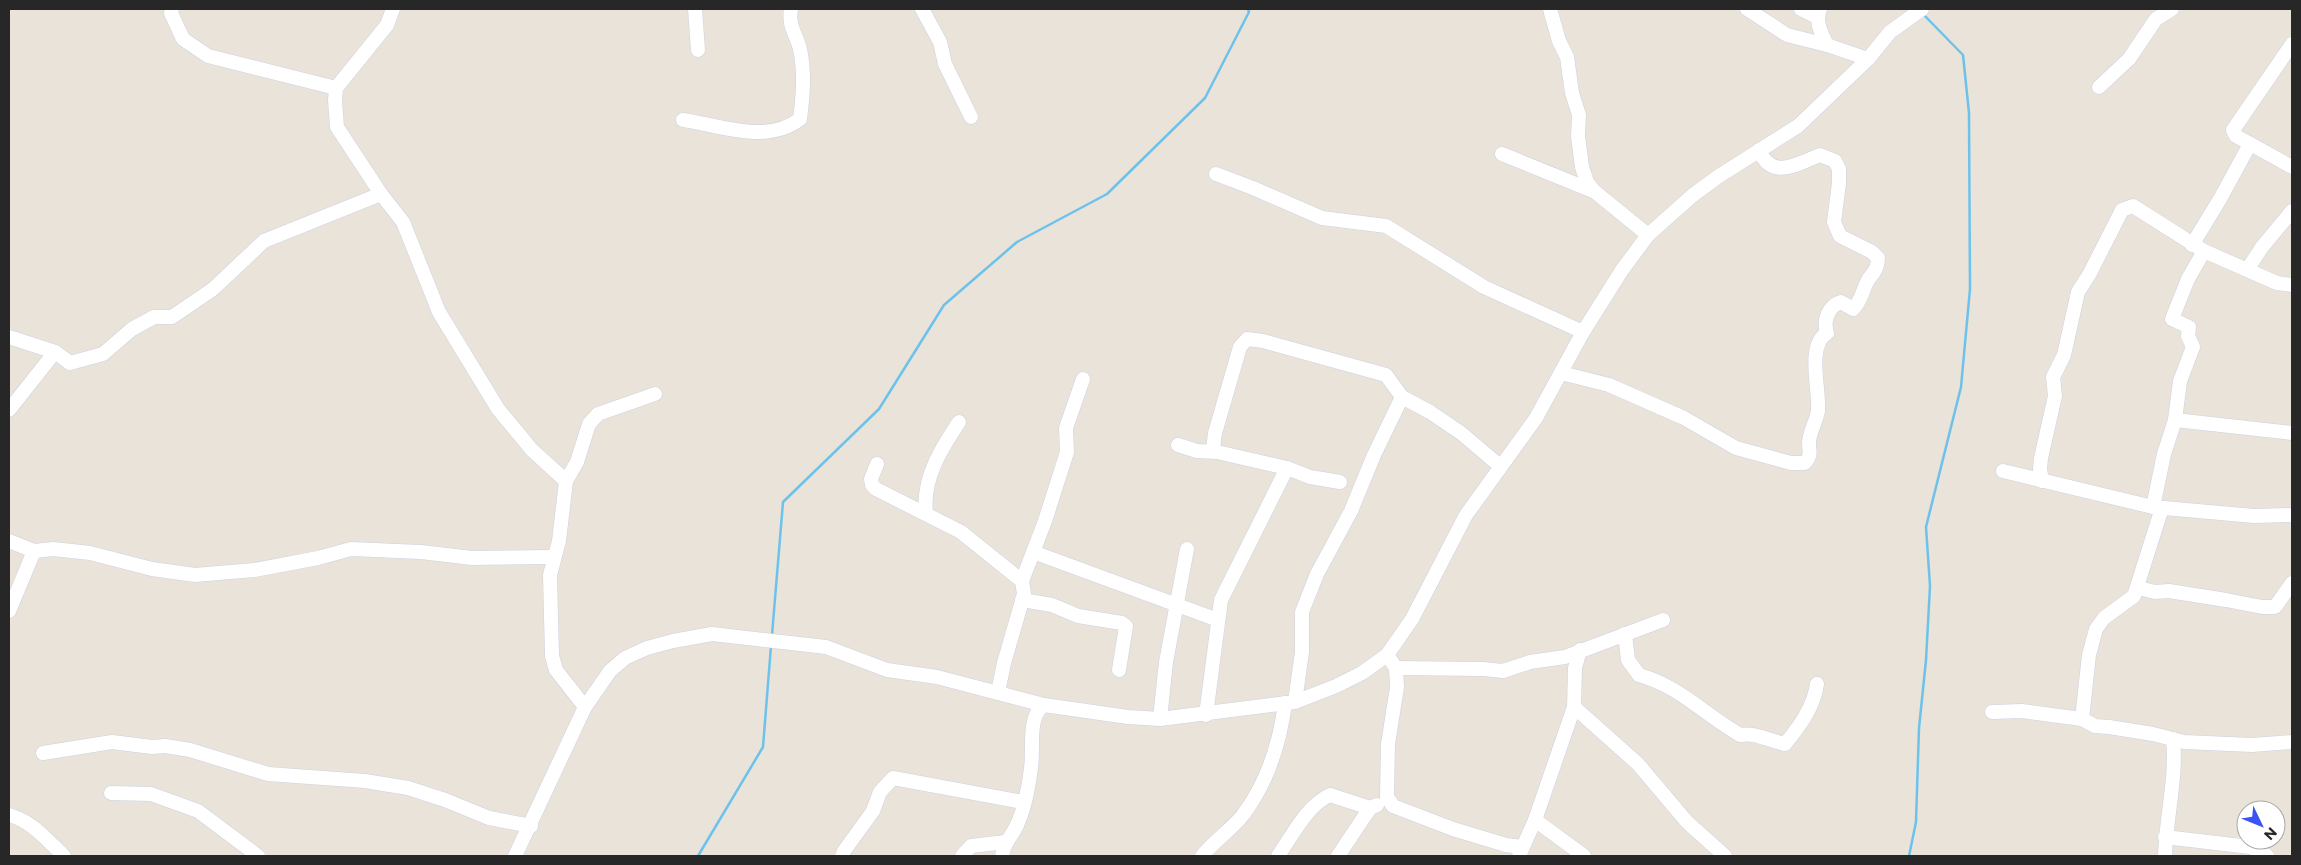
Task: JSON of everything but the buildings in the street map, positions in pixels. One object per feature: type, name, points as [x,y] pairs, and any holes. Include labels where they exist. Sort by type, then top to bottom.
[{"type":"street","points":[[172,9],[171,13],[183,39],[208,56],[336,88]]},
{"type":"street","points":[[393,9],[387,25],[336,88],[337,127],[381,194],[403,222],[439,312],[498,408],[532,450],[566,481]]},
{"type":"street","points":[[695,9],[698,50]]},
{"type":"street","points":[[683,120],[748,133],[789,127],[800,119],[804,85],[800,49],[789,22],[791,9]]},
{"type":"street","points":[[922,9],[940,42],[946,64],[971,117]]},
{"type":"street","points":[[1550,9],[1559,42],[1567,57],[1572,93],[1579,116],[1578,136],[1582,167],[1587,182],[1594,191],[1648,235]]},
{"type":"street","points":[[1748,9],[1787,35],[1827,45],[1868,59]]},
{"type":"street","points":[[1801,9],[1818,13],[1818,26],[1827,45]]},
{"type":"street","points":[[515,856],[531,826],[585,707],[610,671],[625,658],[647,648],[673,641],[712,634],[826,647],[887,670],[937,677],[1044,705],[1084,712],[1160,719],[1206,715],[1290,702],[1336,686],[1362,673],[1387,655],[1412,619],[1466,516],[1536,418],[1583,332],[1622,270],[1648,235],[1712,180],[1798,126],[1868,59],[1890,32],[1922,9]]},
{"type":"street","points":[[2100,88],[2129,59],[2156,19],[2172,9]]},
{"type":"street","points":[[2292,44],[2233,130],[2236,136],[2292,167]]},
{"type":"street","points":[[2082,720],[2089,655],[2096,629],[2104,618],[2134,596],[2138,588],[2158,508],[2164,454],[2175,420],[2180,381],[2193,347],[2188,336],[2189,327],[2172,319],[2198,248],[2220,199],[2250,144]]},
{"type":"street","points":[[1561,372],[1609,385],[1684,418],[1736,448],[1791,463],[1805,463],[1812,452],[1809,443],[1818,411],[1817,370],[1814,357],[1818,342],[1827,333],[1825,328],[1828,313],[1836,303],[1841,302],[1853,309],[1860,303],[1868,280],[1875,274],[1878,258],[1872,252],[1847,241],[1837,231],[1834,222],[1839,169],[1835,161],[1820,156],[1788,168],[1780,168],[1769,166],[1763,160],[1759,150]]},
{"type":"street","points":[[1502,154],[1594,191]]},
{"type":"street","points":[[1216,174],[1322,218],[1386,226],[1484,287],[1583,332]]},
{"type":"street","points":[[9,337],[56,352],[70,363],[103,354],[132,328],[154,317],[172,316],[213,288],[264,241],[381,194]]},
{"type":"street","points":[[2042,481],[2040,464],[2055,396],[2053,376],[2064,355],[2078,292],[2090,274],[2122,210],[2133,206],[2198,248],[2277,284],[2292,285]]},
{"type":"street","points":[[2247,270],[2262,246],[2292,211]]},
{"type":"street","points":[[1217,452],[1214,449],[1215,433],[1240,347],[1247,339],[1263,340],[1386,376],[1402,397],[1430,412],[1461,433],[1500,466]]},
{"type":"street","points":[[9,410],[56,352]]},
{"type":"street","points":[[998,692],[1004,663],[1024,594],[1022,581],[1045,521],[1067,452],[1066,428],[1083,379]]},
{"type":"street","points":[[585,707],[556,670],[552,656],[550,575],[558,541],[566,481],[577,462],[589,424],[598,414],[655,394]]},
{"type":"street","points":[[1202,856],[1242,816],[1260,787],[1280,736],[1302,652],[1302,612],[1317,574],[1351,511],[1374,454],[1402,397]]},
{"type":"street","points":[[2175,420],[2292,433]]},
{"type":"street","points":[[926,514],[926,490],[940,451],[959,422]]},
{"type":"street","points":[[1178,444],[1197,451],[1217,452],[1287,468],[1310,477],[1340,482]]},
{"type":"street","points":[[878,464],[871,479],[872,485],[960,532],[1022,581]]},
{"type":"street","points":[[1206,715],[1221,600],[1287,468]]},
{"type":"street","points":[[2003,471],[2158,508],[2254,516],[2292,515]]},
{"type":"street","points":[[9,541],[34,551],[53,549],[90,553],[152,569],[195,575],[254,570],[351,550],[421,552],[472,558],[553,557]]},
{"type":"street","points":[[1160,719],[1166,662],[1187,549]]},
{"type":"street","points":[[9,612],[34,551]]},
{"type":"street","points":[[1033,552],[1177,607],[1218,620]]},
{"type":"street","points":[[2138,588],[2155,592],[2169,591],[2226,600],[2262,608],[2275,607],[2280,604],[2292,583]]},
{"type":"street","points":[[1022,600],[1052,605],[1078,616],[1122,623],[1126,626],[1118,670]]},
{"type":"street","points":[[1396,668],[1503,671],[1530,662],[1564,657],[1662,620]]},
{"type":"street","points":[[1625,634],[1628,660],[1639,676],[1653,679],[1680,693],[1740,735],[1752,733],[1785,744],[1799,727],[1816,697],[1817,684]]},
{"type":"street","points":[[1278,856],[1318,800],[1330,795],[1370,808],[1382,804],[1393,806],[1453,829],[1506,845],[1520,852],[1535,820],[1574,707],[1576,668],[1580,650]]},
{"type":"street","points":[[1387,655],[1396,668],[1397,687],[1388,744],[1387,797],[1393,806]]},
{"type":"street","points":[[1002,856],[1006,842],[1017,825],[1031,769],[1033,725],[1036,712],[1044,705]]},
{"type":"street","points":[[1574,707],[1638,764],[1687,822],[1725,856]]},
{"type":"street","points":[[1992,712],[2022,711],[2082,720],[2095,726],[2109,726],[2184,742],[2252,745],[2292,742]]},
{"type":"street","points":[[2165,856],[2165,837],[2175,760],[2174,739]]},
{"type":"street","points":[[43,753],[112,742],[152,747],[165,746],[190,750],[268,774],[348,779],[408,788],[445,800],[489,818],[531,826]]},
{"type":"street","points":[[842,856],[873,811],[880,792],[893,778],[1023,802]]},
{"type":"street","points":[[111,793],[150,794],[198,811],[258,856]]},
{"type":"street","points":[[1338,856],[1370,808]]},
{"type":"street","points":[[9,815],[21,818],[32,826],[64,856]]},
{"type":"street","points":[[1535,820],[1584,856]]},
{"type":"street","points":[[2165,837],[2250,847],[2267,856]]},
{"type":"street","points":[[962,856],[971,846],[1006,842]]},
{"type":"waterway","points":[[772,635],[783,502],[879,409],[944,305],[1017,242],[1107,194],[1205,98],[1249,12],[1248,9]]},
{"type":"waterway","points":[[1909,856],[1916,822],[1919,728],[1926,660],[1930,586],[1926,527],[1961,387],[1970,289],[1969,113],[1963,55],[1922,13]]},
{"type":"waterway","points":[[698,856],[763,747],[771,646]]}]
